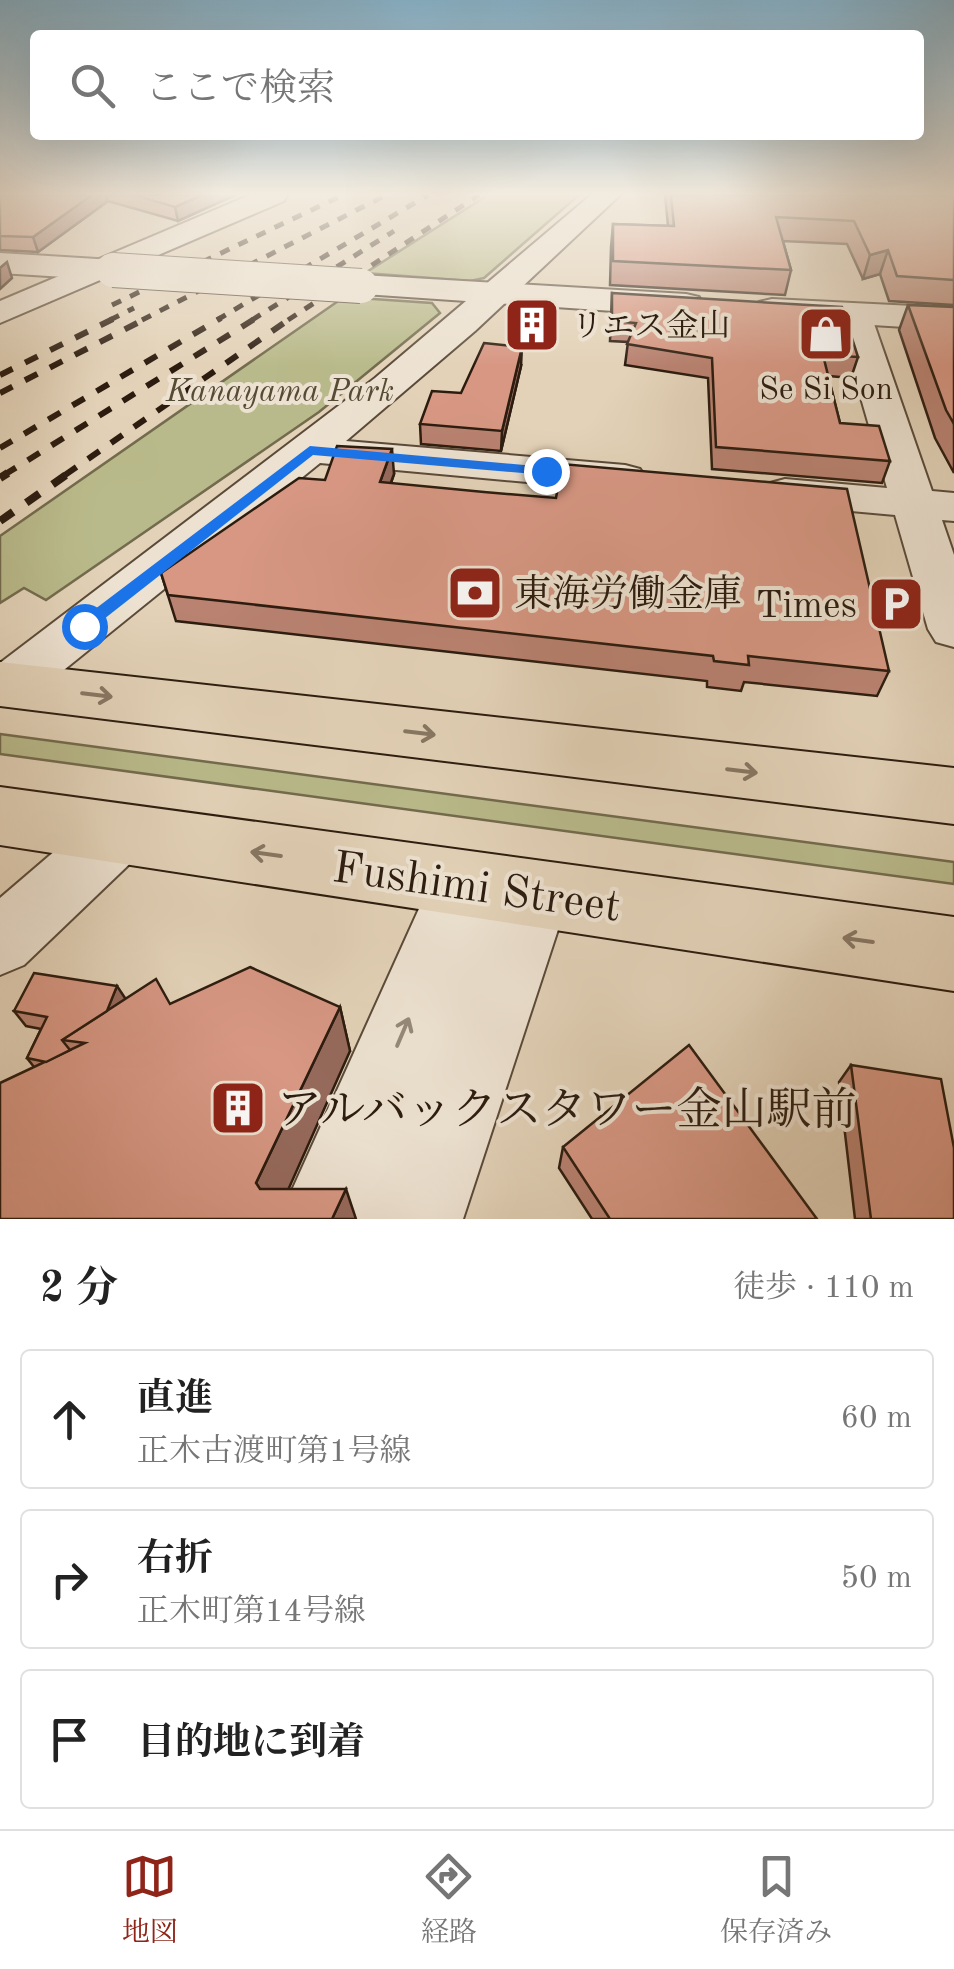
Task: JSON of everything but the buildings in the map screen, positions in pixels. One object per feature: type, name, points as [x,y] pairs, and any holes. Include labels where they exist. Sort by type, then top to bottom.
[{"type":"highway","points":[[4,684],[954,796]]},
{"type":"highway","name":"Fushimi Street","points":[[0,816],[954,954]]},
{"type":"street","points":[[0,313],[143,252]]},
{"type":"street","points":[[4,684],[310,450],[499,295],[546,252]]},
{"type":"street","points":[[0,264],[954,319]]},
{"type":"street","points":[[854,315],[935,505],[954,629]]},
{"type":"street","points":[[310,450],[662,482]]},
{"type":"street","points":[[740,488],[935,505]]},
{"type":"street","points":[[0,942],[120,834]]},
{"type":"street","points":[[325,1219],[500,888]]},
{"type":"street","points":[[417,1219],[500,888]]},
{"type":"green space","points":[[398,252],[514,252],[484,278],[470,281],[365,273]]},
{"type":"green space","name":"Kanayama Park","points":[[344,297],[432,303],[440,313],[319,412],[46,600],[24,588],[0,603],[0,536]]},
{"type":"green space","points":[[0,734],[954,862],[954,884],[0,754]]},
{"type":"railway","points":[[112,305],[224,252]]},
{"type":"railway","points":[[142,320],[275,252]]},
{"type":"railway","points":[[217,320],[332,252]]},
{"type":"railway","points":[[252,320],[361,252]]},
{"type":"railway","points":[[290,319],[392,252]]},
{"type":"railway","points":[[110,320],[134,308]]},
{"type":"railway","points":[[0,375],[115,318]]},
{"type":"railway","points":[[0,393],[147,318]]},
{"type":"railway","points":[[0,448],[221,318]]},
{"type":"railway","points":[[4,475],[256,318]]},
{"type":"railway","points":[[65,475],[290,319]]},
{"type":"railway","points":[[0,478],[8,473]]},
{"type":"railway","points":[[0,521],[69,473]]},
{"type":"place","name":"リエス金山","points":[[532,325]]},
{"type":"place","name":"Se Si Son","points":[[826,334]]},
{"type":"place","name":"東海労働金庫","points":[[475,593]]},
{"type":"place","name":"Times","points":[[896,604]]},
{"type":"place","name":"アルバックスタワー金山駅前","points":[[238,1108]]},
{"type":"route","points":[[84,626],[310,450],[546,471]]}]
